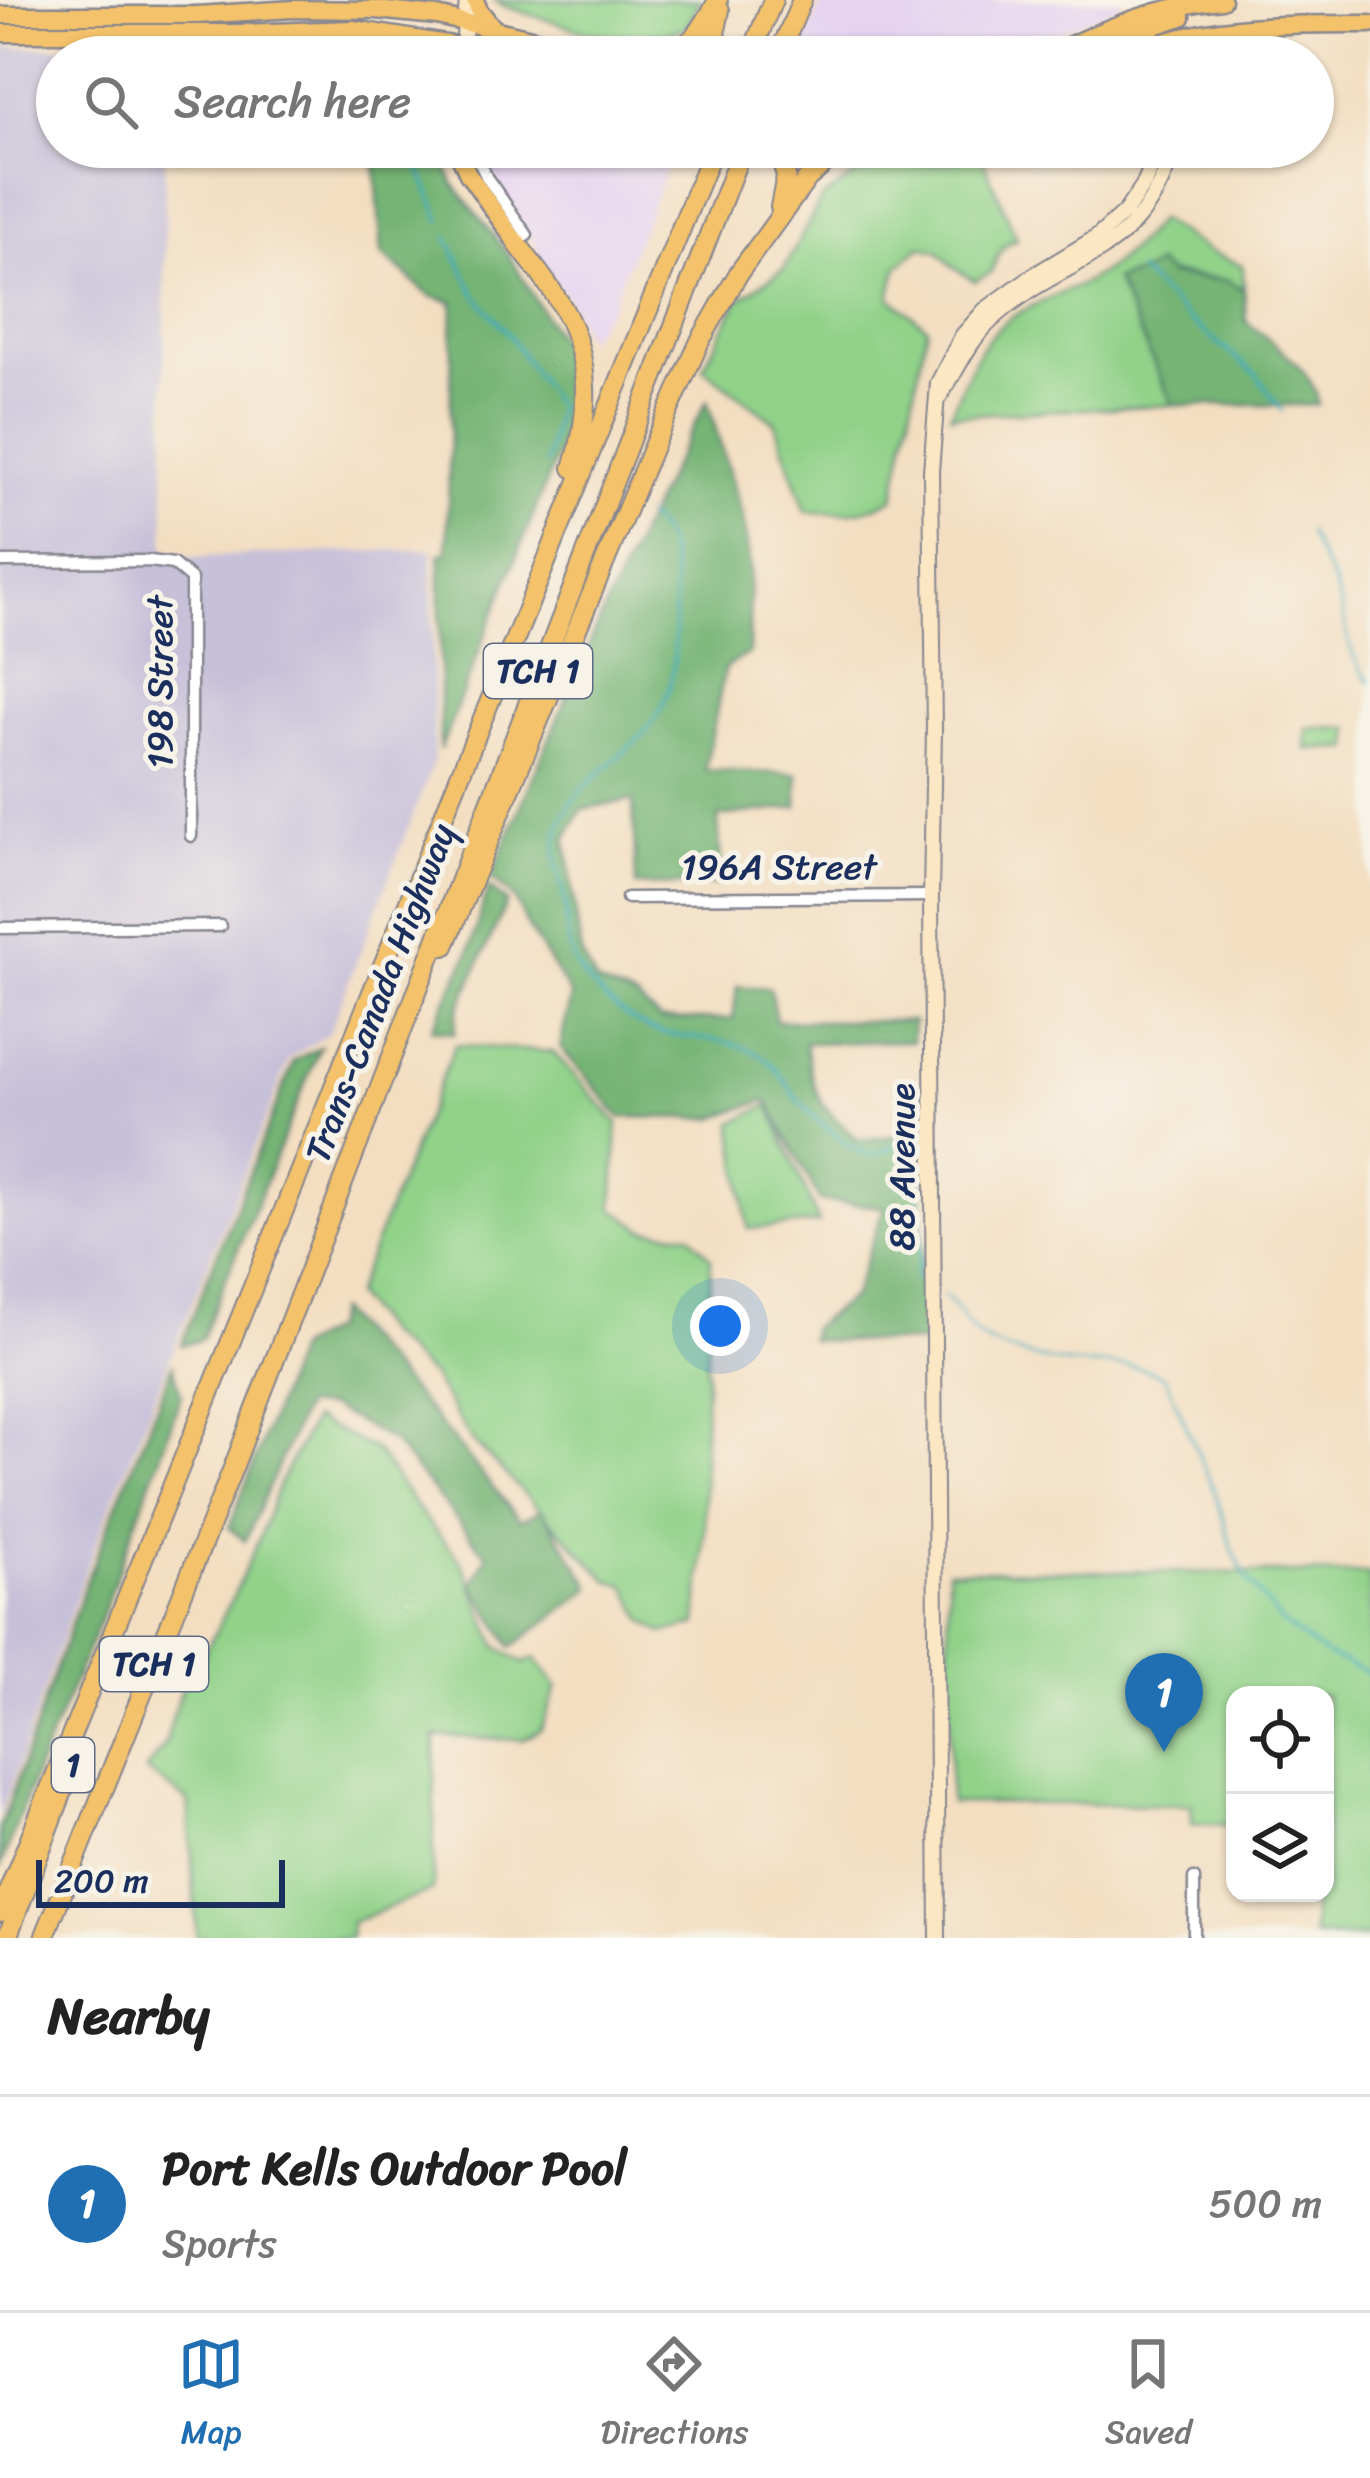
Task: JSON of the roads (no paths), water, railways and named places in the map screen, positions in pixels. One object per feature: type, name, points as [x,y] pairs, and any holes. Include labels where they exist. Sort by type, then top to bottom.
[{"type":"highway","points":[[695,36],[720,0]]},
{"type":"highway","points":[[717,36],[720,0]]},
{"type":"highway","points":[[758,36],[773,0]]},
{"type":"highway","points":[[787,36],[802,0]]},
{"type":"highway","name":"Trans-Canada Highway","points":[[0,1912],[705,168]]},
{"type":"highway","name":"Trans-Canada Highway","points":[[41,1938],[242,1446],[735,168]]},
{"type":"highway","points":[[770,228],[782,202],[784,168]]},
{"type":"highway","points":[[385,1075],[446,945],[682,379],[716,311],[770,228],[820,168]]},
{"type":"highway","points":[[520,623],[577,456],[586,403],[582,359],[570,321],[522,238]]},
{"type":"highway","name":"Trans-Canada Highway","points":[[7,1938],[133,1589]]},
{"type":"main road","points":[[408,12],[428,0]]},
{"type":"main road","points":[[454,15],[471,0],[496,31]]},
{"type":"main road","points":[[1127,36],[1175,23],[1222,0]]},
{"type":"main road","points":[[0,15],[197,15],[288,5],[454,15],[518,36]]},
{"type":"main road","points":[[1090,36],[1107,28],[1175,23],[1220,32],[1370,24]]},
{"type":"main road","points":[[0,33],[352,29],[391,36]]},
{"type":"main road","points":[[1216,36],[1220,32]]},
{"type":"main road","points":[[465,168],[522,238]]},
{"type":"main road","points":[[939,397],[938,382],[945,365],[969,326],[1006,293],[1114,223],[1135,199],[1150,168]]},
{"type":"main road","points":[[939,397],[966,349],[992,320],[1115,242],[1161,185],[1167,168]]},
{"type":"main road","name":"88 Avenue","points":[[938,1938],[931,470],[939,397]]},
{"type":"street","points":[[482,168],[522,238]]},
{"type":"street","name":"198 Street","points":[[0,562],[173,564],[190,579],[191,836]]},
{"type":"street","name":"196A Street","points":[[627,898],[931,896]]},
{"type":"street","points":[[0,928],[220,926]]},
{"type":"street","points":[[1194,1879],[1194,1938]]},
{"type":"waterway","points":[[420,168],[441,221]]},
{"type":"waterway","points":[[447,236],[475,294],[509,335],[557,408],[546,464]]},
{"type":"waterway","points":[[1138,271],[1256,374],[1282,411]]},
{"type":"waterway","points":[[644,516],[660,532],[671,563],[674,665],[663,705],[650,726],[578,794],[565,814],[557,837],[557,865],[572,955],[608,1002],[647,1028],[727,1042],[764,1058],[815,1118],[862,1152],[878,1154],[898,1144],[913,1149],[921,1161],[922,1244],[916,1277],[925,1287]]},
{"type":"waterway","points":[[1308,533],[1339,597],[1350,646],[1370,682]]},
{"type":"waterway","points":[[944,1296],[975,1333],[1001,1347],[1050,1361],[1131,1367],[1165,1377],[1247,1579],[1283,1624],[1324,1654],[1370,1674]]},
{"type":"place","name":"Port Kells Outdoor Pool","points":[[1164,1752]]}]
